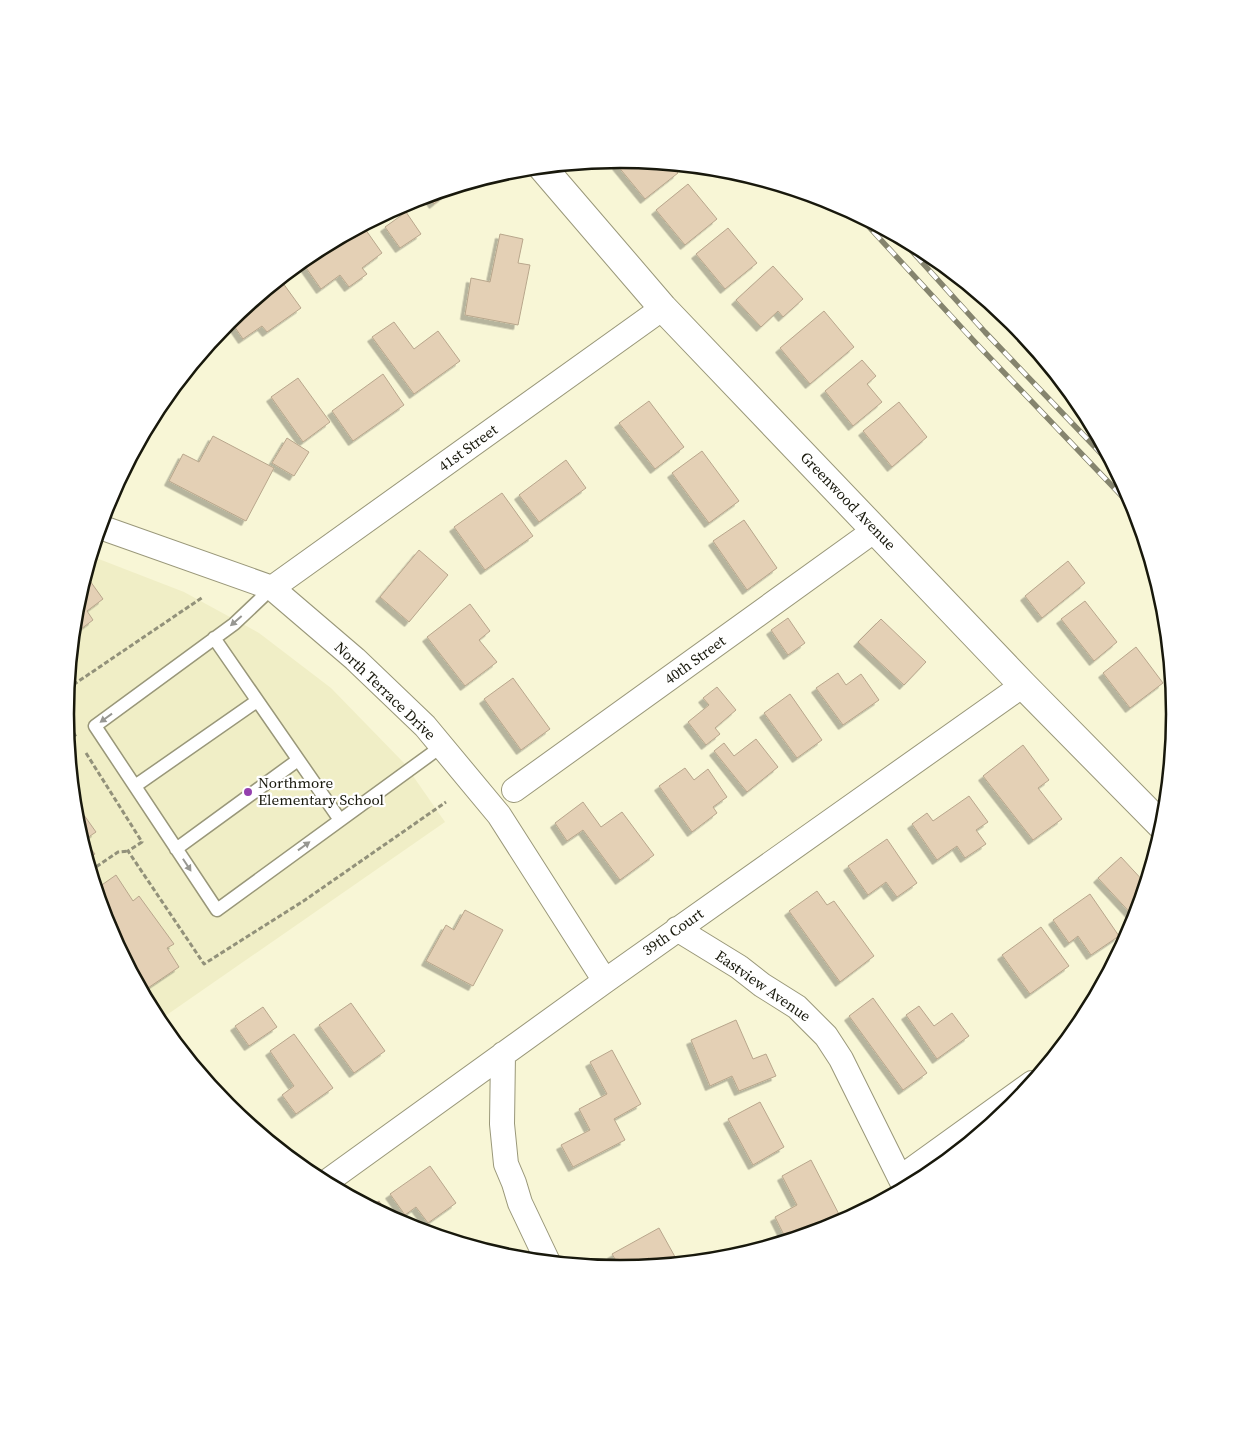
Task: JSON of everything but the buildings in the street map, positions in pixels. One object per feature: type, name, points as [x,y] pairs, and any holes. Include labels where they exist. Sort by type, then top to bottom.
[{"type":"street","name":"Greenwood Avenue","points":[[547,173],[663,308],[1023,685],[1156,819]]},
{"type":"street","name":"41st Street","points":[[272,588],[663,308]]},
{"type":"street","name":"North Terrace Drive","points":[[106,529],[272,588],[354,659],[425,726],[499,815],[605,981]]},
{"type":"street","name":"40th Street","points":[[514,790],[875,530]]},
{"type":"street","name":"39th Court","points":[[332,1178],[677,929],[1023,685]]},
{"type":"street","name":"Eastview Avenue","points":[[677,929],[739,967],[762,985],[791,1003],[826,1036],[841,1059],[902,1182]]},
{"type":"street","points":[[504,1054],[502,1124],[506,1164],[526,1216],[545,1255]]},
{"type":"street","points":[[907,1179],[993,1113]]},
{"type":"lane","points":[[272,588],[234,624],[95,726],[217,910],[442,746]]},
{"type":"lane","points":[[214,638],[340,820]]},
{"type":"lane","points":[[135,786],[257,701]]},
{"type":"lane","points":[[176,849],[298,760]]},
{"type":"path","points":[[75,685],[203,596]]},
{"type":"path","points":[[75,733],[81,744]]},
{"type":"path","points":[[86,752],[142,842],[128,851],[118,852],[96,867]]},
{"type":"path","points":[[128,851],[204,964],[305,900],[446,802]]},
{"type":"shaded area","name":"Northmore Elementary School","points":[[97,558],[184,592],[259,633],[331,688],[404,763],[445,822],[165,1016],[147,988],[115,924],[92,856],[78,786],[75,750],[75,679],[78,643],[84,608]]},
{"type":"railway","points":[[872,230],[974,341],[1120,494]]},
{"type":"railway","points":[[916,255],[985,332],[1098,450]]},
{"type":"place","name":"Northmore Elementary School","points":[[248,792]]}]
